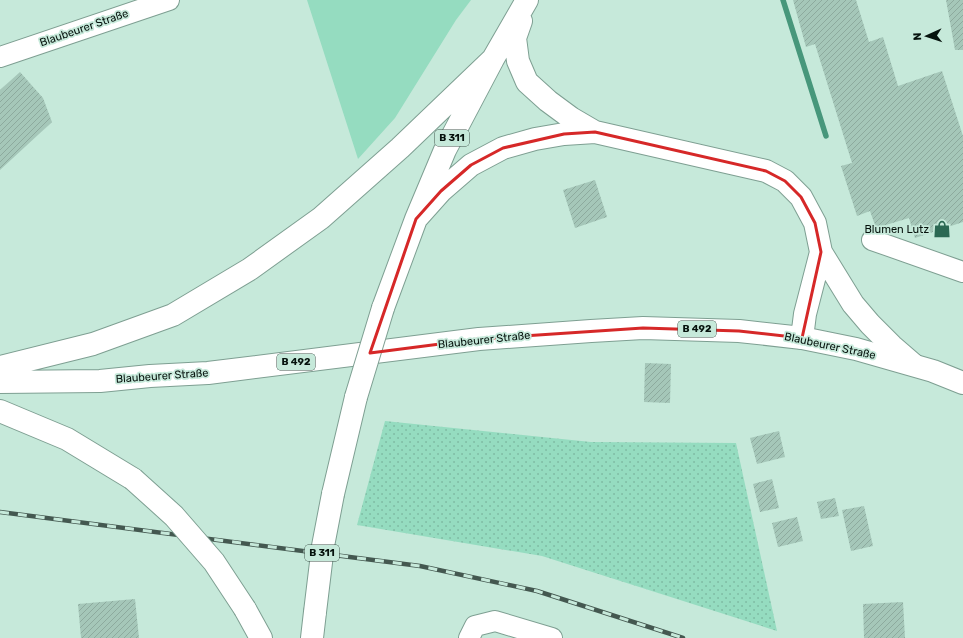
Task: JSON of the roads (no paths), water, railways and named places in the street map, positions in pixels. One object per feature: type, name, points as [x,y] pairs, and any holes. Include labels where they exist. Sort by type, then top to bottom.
[{"type":"main road","name":"B 311","points":[[312,638],[323,546],[333,494],[356,397],[383,308],[416,219],[445,150],[493,59],[527,0]]},
{"type":"main road","points":[[527,0],[516,38],[518,61],[527,82],[548,102],[595,132]]},
{"type":"main road","points":[[0,367],[93,344],[173,315],[250,269],[321,218],[400,148],[493,59]]},
{"type":"main road","points":[[416,219],[441,191],[471,165],[503,148],[535,139],[564,134],[595,132],[766,171],[785,181],[801,197],[815,223],[820,252],[802,338]]},
{"type":"main road","points":[[820,252],[853,304],[870,324],[914,366]]},
{"type":"main road","name":"Blaubeurer Straße","points":[[0,382],[100,381],[150,376],[208,373],[479,339],[657,328],[739,331],[802,338],[856,349],[933,371],[963,383]]},
{"type":"main road","points":[[0,411],[67,439],[133,479],[174,516],[214,562],[246,609],[260,638]]},
{"type":"street","name":"Blaubeurer Straße","points":[[0,57],[169,0]]},
{"type":"street","points":[[872,240],[963,272]]},
{"type":"street","points":[[469,638],[476,626],[496,621],[552,638]]},
{"type":"waterway","points":[[783,0],[826,136]]},
{"type":"railway","points":[[0,512],[420,566],[537,591],[683,638]]},
{"type":"place","name":"Blumen Lutz","points":[[942,229]]}]
